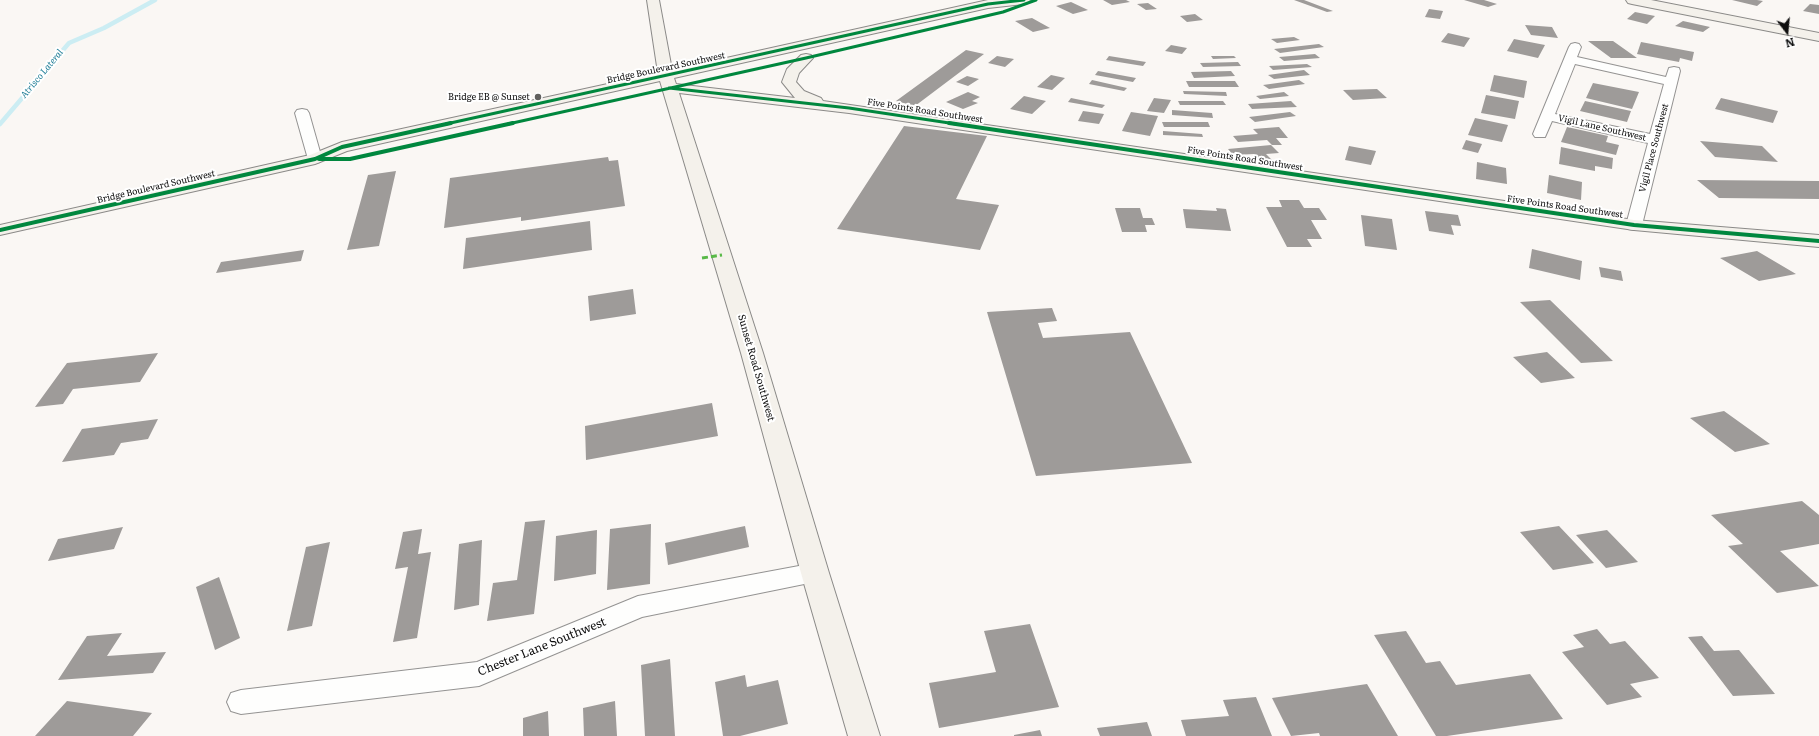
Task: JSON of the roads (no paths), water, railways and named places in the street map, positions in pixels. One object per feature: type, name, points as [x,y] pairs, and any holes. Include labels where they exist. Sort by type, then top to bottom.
[{"type":"street","name":"Sunset Road Southwest","points":[[652,0],[667,82],[756,366],[815,573],[864,736]]},
{"type":"street","name":"Bridge Boulevard Southwest","points":[[0,230],[315,159],[350,159],[988,4],[1024,0]]},
{"type":"street","name":"Bridge Boulevard Southwest","points":[[667,82],[806,58],[1003,12],[1036,0]]},
{"type":"street","points":[[1632,0],[1819,37]]},
{"type":"street","name":"Vigil Lane Southwest","points":[[1540,134],[1572,53],[1673,77]]},
{"type":"street","points":[[806,58],[792,72],[789,82],[799,94],[822,104]]},
{"type":"street","name":"Vigil Place Southwest","points":[[1634,225],[1673,77]]},
{"type":"street","name":"Five Points Road Southwest","points":[[667,82],[1634,225],[1817,242]]},
{"type":"street","points":[[302,113],[315,159]]},
{"type":"street","name":"Vigil Lane Southwest","points":[[1547,116],[1656,140]]},
{"type":"street","name":"Chester Lane Southwest","points":[[241,702],[479,674],[638,607],[815,573]]},
{"type":"waterway","name":"Atrisco Lateral","points":[[0,124],[69,43],[104,28],[155,0]]},
{"type":"place","name":"Bridge EB @ Sunset","points":[[538,97]]}]
